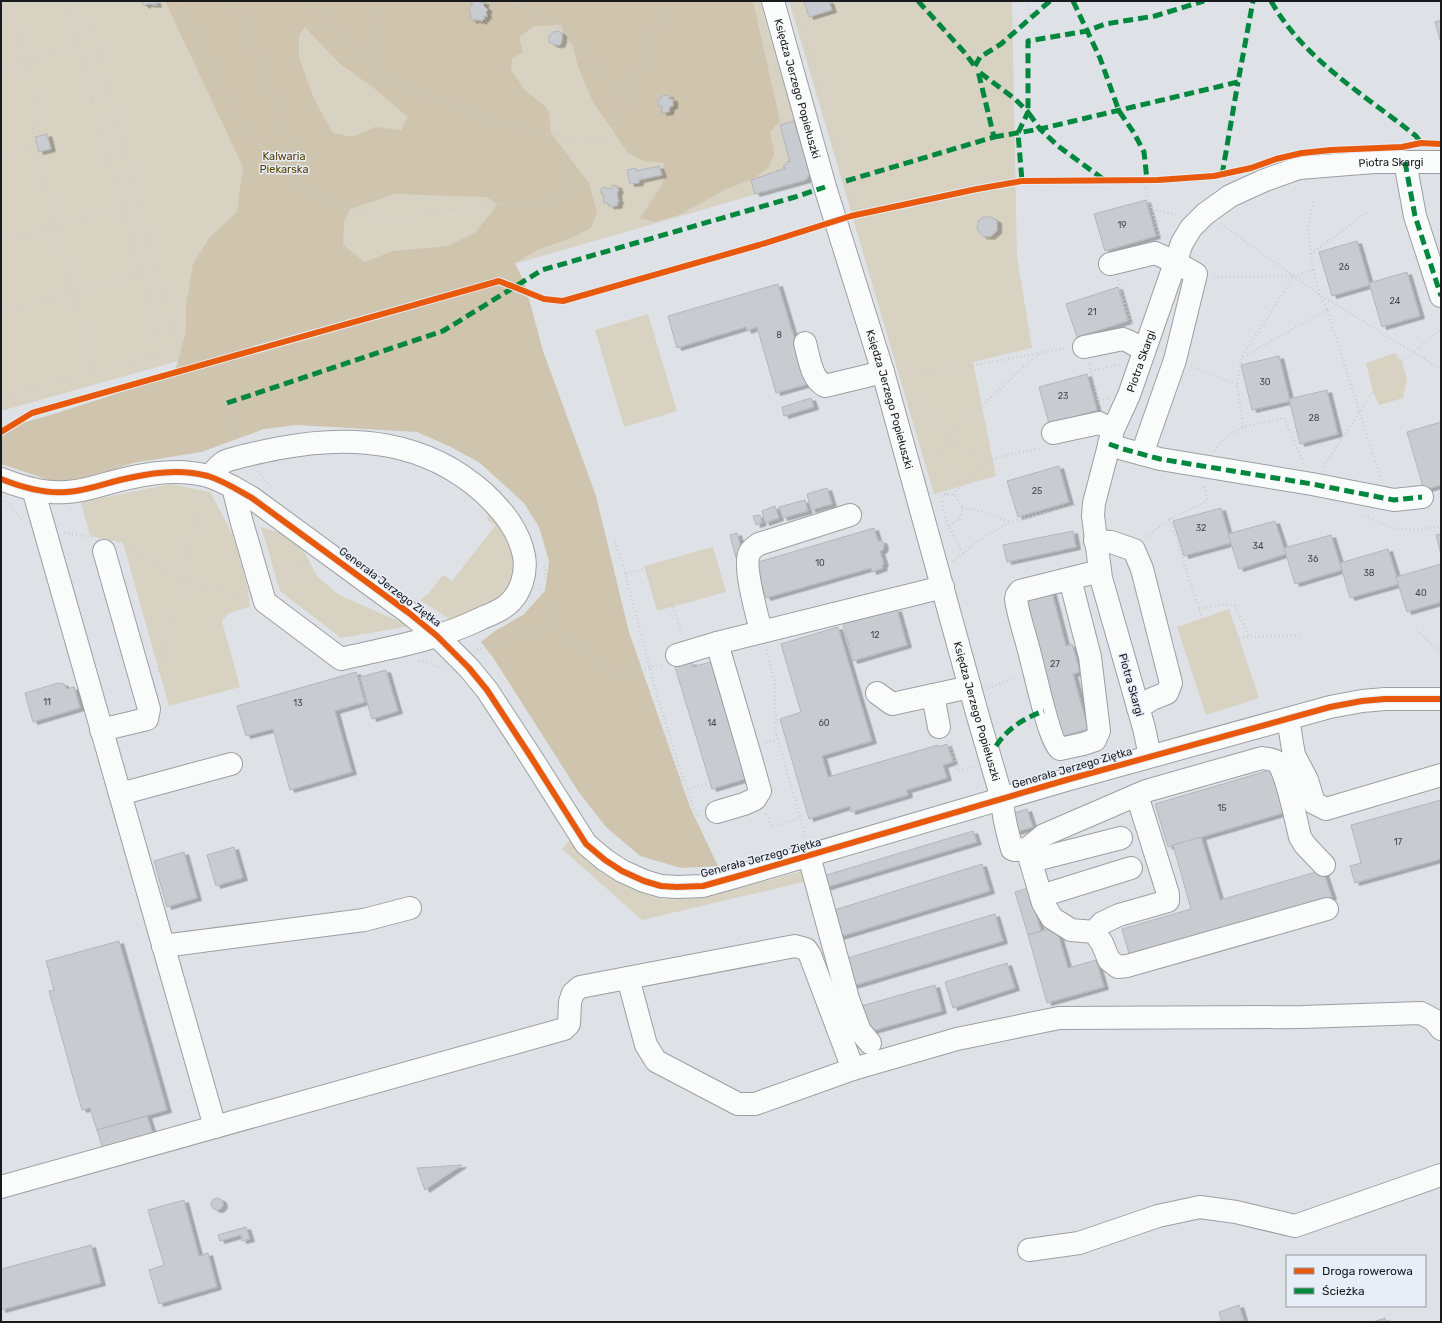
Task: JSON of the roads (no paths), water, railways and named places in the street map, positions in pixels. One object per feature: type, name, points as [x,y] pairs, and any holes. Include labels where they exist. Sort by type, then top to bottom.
[{"type":"street","name":"Księdza Jerzego Popiełuszki","points":[[773,1],[825,187],[890,375],[943,587],[978,688],[1002,799],[1002,813],[1012,849],[1029,855]]},
{"type":"street","name":"Piotra Skargi","points":[[1150,756],[1100,571],[1093,516],[1094,503],[1111,437],[1129,395],[1136,356],[1182,243],[1191,228],[1204,214],[1230,196],[1245,188],[1299,168],[1366,162],[1441,162]]},
{"type":"street","points":[[1405,162],[1415,216],[1441,296]]},
{"type":"street","points":[[1112,263],[1155,253],[1196,274],[1175,360],[1142,454]]},
{"type":"street","points":[[1084,347],[1123,340],[1130,342],[1136,356]]},
{"type":"street","points":[[805,343],[815,378],[819,384],[825,386],[890,375]]},
{"type":"street","points":[[1049,440],[1100,424],[1111,437],[1142,454],[1160,459],[1312,484],[1394,500],[1422,497]]},
{"type":"street","points":[[209,476],[224,462],[289,446],[335,442],[362,443],[401,448],[436,460],[461,474],[502,510],[522,544],[525,562],[524,578],[518,593],[507,605],[463,627],[437,636],[341,659],[265,602],[233,487]]},
{"type":"street","name":"Generała Jerzego Ziętka","points":[[2,489],[12,484],[50,492],[66,492],[92,488],[129,478],[161,473],[185,472],[209,476],[233,487],[280,517],[409,613],[437,636],[469,668],[486,690],[529,754],[586,844],[605,860],[622,871],[661,886],[703,886],[808,850],[1002,799],[1150,756],[1288,720],[1330,707],[1362,701],[1385,699],[1441,699]]},
{"type":"street","points":[[33,489],[215,1128]]},
{"type":"street","points":[[761,632],[748,575],[747,562],[750,552],[759,544],[850,515]]},
{"type":"street","points":[[1095,541],[1111,542],[1134,550],[1142,569],[1172,683],[1167,693],[1152,699],[1138,708]]},
{"type":"street","points":[[102,730],[147,718],[149,709],[105,543]]},
{"type":"street","points":[[1070,579],[1090,657],[1099,731],[1095,740],[1060,749],[1057,747],[1044,711],[1016,599],[1020,591],[1100,571]]},
{"type":"street","points":[[682,654],[717,643],[943,587]]},
{"type":"street","points":[[717,643],[760,791],[755,799],[717,812]]},
{"type":"street","points":[[877,693],[892,704],[933,695],[978,688]]},
{"type":"street","points":[[933,695],[940,727]]},
{"type":"street","points":[[1288,720],[1294,755],[1307,780],[1314,803],[1326,809],[1441,775]]},
{"type":"street","points":[[1029,855],[1044,835],[1137,795],[1262,758],[1277,761],[1280,765],[1300,837],[1305,845],[1324,865]]},
{"type":"street","points":[[120,794],[230,764]]},
{"type":"street","points":[[1094,932],[1102,922],[1119,915],[1168,901],[1168,894],[1137,795]]},
{"type":"street","points":[[1029,855],[1121,838]]},
{"type":"street","points":[[808,850],[848,999],[860,1031],[870,1043]]},
{"type":"street","points":[[1029,855],[1043,903],[1052,918],[1071,930],[1094,932],[1102,943],[1109,960],[1118,967],[1127,966],[1327,909]]},
{"type":"street","points":[[1041,896],[1131,868]]},
{"type":"street","points":[[163,946],[364,920],[410,908]]},
{"type":"street","points":[[1,1187],[564,1030],[569,1024],[570,1002],[573,993],[580,987],[795,946],[806,949],[810,955],[852,1069]]},
{"type":"street","points":[[628,978],[646,1045],[656,1061],[738,1104],[755,1104],[852,1069],[957,1039],[1059,1018],[1302,1017],[1421,1013],[1434,1020],[1441,1029]]},
{"type":"street","points":[[1029,1250],[1079,1243],[1158,1216],[1200,1207],[1236,1212],[1295,1226],[1348,1209],[1441,1175]]},
{"type":"park label","name":"Kalwaria Piekarska","points":[[284,162]]}]
